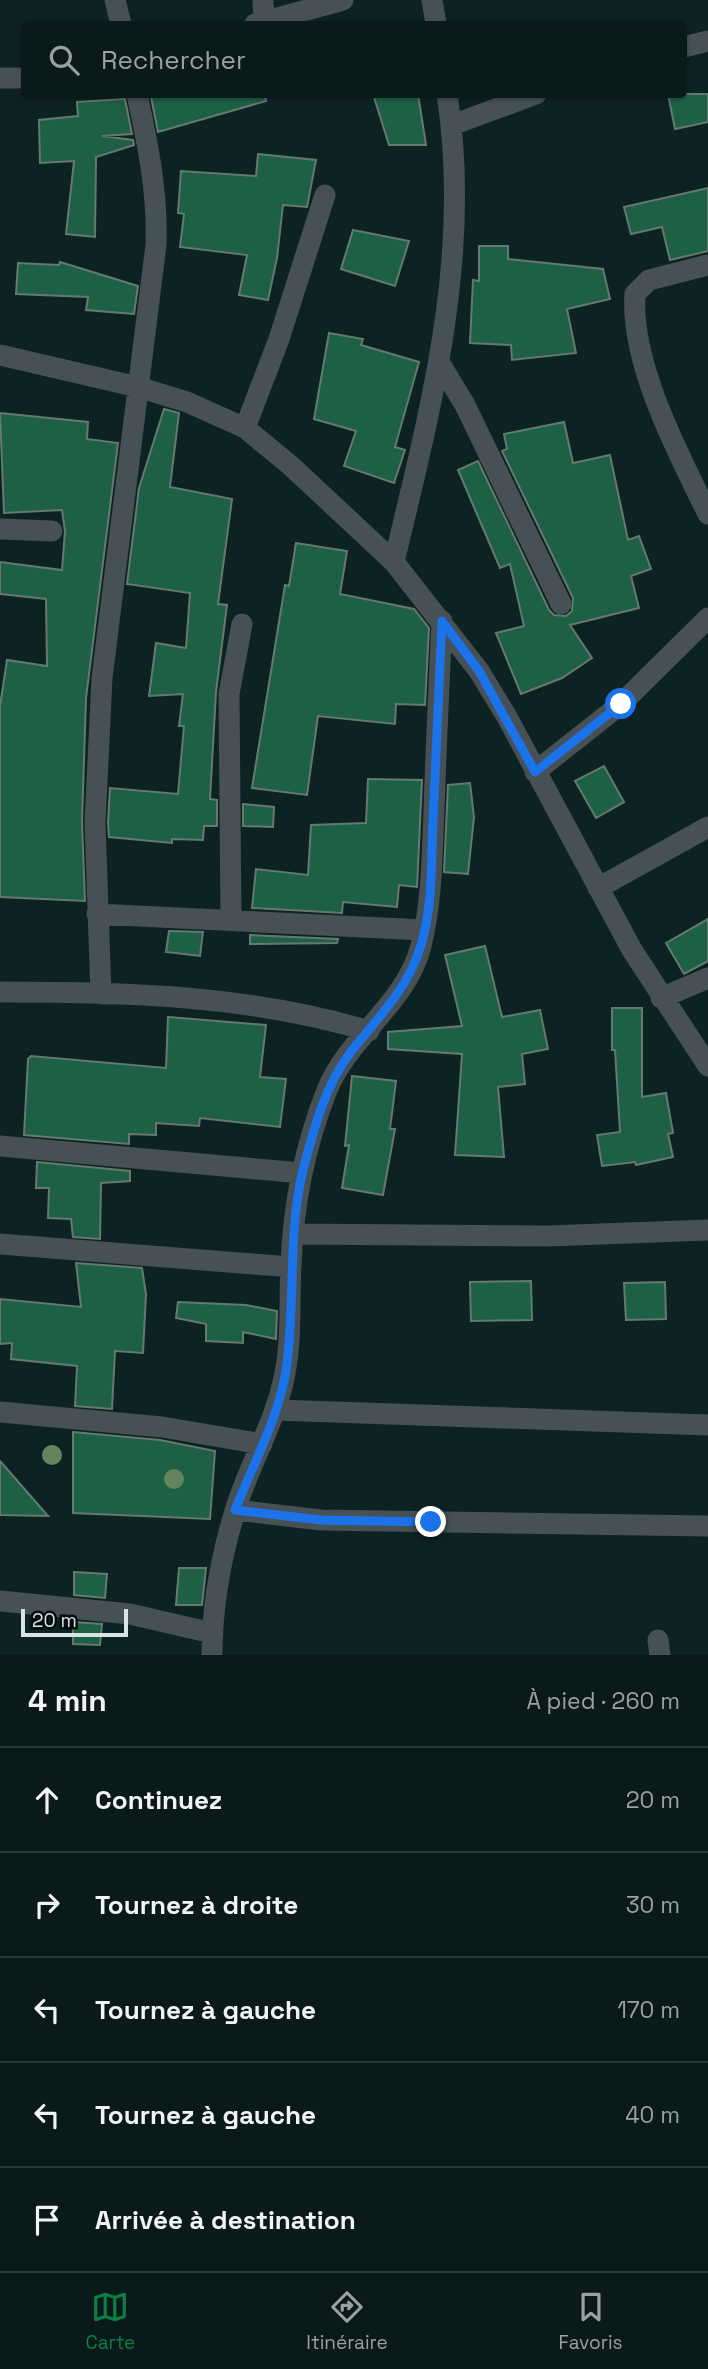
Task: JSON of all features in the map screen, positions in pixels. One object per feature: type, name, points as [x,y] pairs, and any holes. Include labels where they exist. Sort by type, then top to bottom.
[{"type":"street","points":[[115,0],[120,21]]},
{"type":"street","points":[[260,21],[263,0]]},
{"type":"street","points":[[267,21],[343,0]]},
{"type":"street","points":[[432,0],[436,21]]},
{"type":"street","points":[[687,46],[708,41]]},
{"type":"street","points":[[0,79],[21,78]]},
{"type":"street","points":[[101,994],[95,823],[102,678],[156,246],[157,208],[149,146],[137,98]]},
{"type":"street","points":[[394,562],[439,362],[455,248],[452,125],[448,98]]},
{"type":"street","points":[[452,125],[525,98]]},
{"type":"street","points":[[245,428],[279,340],[325,195]]},
{"type":"street","points":[[708,265],[649,280],[635,294],[634,306],[638,338],[650,380],[708,514]]},
{"type":"street","points":[[0,355],[138,387],[187,402],[245,428],[290,465],[394,562],[479,671],[661,998],[708,1066]]},
{"type":"street","points":[[439,362],[465,405],[561,604]]},
{"type":"street","points":[[0,529],[52,531]]},
{"type":"street","points":[[535,772],[621,704],[708,618]]},
{"type":"street","points":[[212,1655],[212,1633],[223,1559],[235,1510],[276,1410],[286,1373],[292,1318],[293,1234],[302,1173],[328,1087],[392,1004],[420,948],[432,847],[442,621]]},
{"type":"street","points":[[231,920],[229,694],[242,624]]},
{"type":"street","points":[[598,888],[708,827]]},
{"type":"street","points":[[97,914],[424,930]]},
{"type":"street","points":[[661,998],[708,978]]},
{"type":"street","points":[[0,992],[101,994],[292,1011],[369,1031]]},
{"type":"street","points":[[0,1146],[302,1173]]},
{"type":"street","points":[[293,1234],[548,1236],[708,1230]]},
{"type":"street","points":[[0,1244],[291,1267]]},
{"type":"street","points":[[276,1410],[708,1425]]},
{"type":"street","points":[[0,1412],[162,1427],[262,1444]]},
{"type":"street","points":[[235,1510],[321,1520],[708,1526]]},
{"type":"street","points":[[0,1601],[131,1614],[212,1633]]},
{"type":"building","points":[[687,94],[708,94],[708,122],[675,129],[669,98],[687,98]]},
{"type":"building","points":[[151,98],[266,98],[266,101],[158,132]]},
{"type":"building","points":[[374,98],[419,98],[426,145],[389,145]]},
{"type":"building","points":[[125,99],[132,134],[102,136],[133,140],[134,145],[96,157],[95,237],[66,234],[74,161],[40,163],[39,120],[78,116],[77,102]]},
{"type":"building","points":[[258,154],[316,160],[307,207],[283,205],[277,258],[268,300],[239,295],[247,255],[180,247],[184,214],[178,213],[181,171],[256,176]]},
{"type":"building","points":[[708,188],[708,251],[670,260],[662,227],[631,234],[624,207]]},
{"type":"building","points":[[353,230],[409,241],[395,286],[341,269]]},
{"type":"building","points":[[479,246],[508,246],[508,259],[603,269],[610,299],[567,309],[576,353],[512,360],[511,345],[470,343],[473,280],[479,281]]},
{"type":"building","points":[[60,262],[138,286],[134,314],[86,310],[88,297],[16,294],[18,263],[59,265]]},
{"type":"building","points":[[329,333],[363,339],[361,345],[419,362],[395,447],[405,450],[394,483],[344,466],[356,431],[314,419]]},
{"type":"building","points":[[164,409],[179,413],[170,487],[232,499],[218,604],[227,605],[216,692],[210,799],[217,800],[217,826],[204,826],[203,840],[172,839],[172,843],[109,837],[108,823],[110,788],[178,794],[184,726],[179,726],[183,694],[149,696],[156,643],[186,648],[190,593],[127,584],[139,488]]},
{"type":"building","points":[[0,413],[88,422],[87,439],[118,443],[86,698],[82,822],[85,901],[0,897],[0,706],[7,660],[47,666],[46,599],[0,594],[0,562],[62,570],[65,531],[62,510],[4,513]]},
{"type":"building","points":[[564,422],[573,463],[610,455],[628,540],[639,536],[651,569],[631,576],[639,608],[570,625],[592,658],[562,678],[521,694],[496,633],[524,626],[510,564],[500,568],[458,470],[478,461],[549,610],[554,615],[566,616],[572,611],[573,598],[502,451],[507,449],[504,434]]},
{"type":"building","points":[[296,543],[347,551],[340,594],[414,609],[429,628],[425,705],[396,704],[395,724],[318,716],[307,795],[252,788],[285,585],[289,586]]},
{"type":"building","points":[[604,766],[624,802],[596,818],[575,781]]},
{"type":"building","points":[[368,779],[422,780],[417,887],[399,885],[397,907],[343,902],[342,913],[252,908],[256,869],[308,875],[311,825],[366,823]]},
{"type":"building","points":[[470,783],[474,817],[468,874],[444,872],[448,785]]},
{"type":"building","points":[[243,804],[274,807],[273,827],[243,826]]},
{"type":"building","points":[[708,919],[708,961],[684,974],[666,943]]},
{"type":"building","points":[[169,931],[203,932],[200,956],[166,952]]},
{"type":"building","points":[[250,935],[338,939],[337,943],[250,944]]},
{"type":"building","points":[[485,946],[502,1017],[540,1010],[548,1049],[522,1054],[525,1084],[498,1087],[504,1157],[455,1155],[462,1054],[388,1049],[388,1032],[462,1026],[445,955]]},
{"type":"building","points":[[612,1008],[642,1008],[642,1097],[666,1093],[673,1133],[668,1134],[673,1157],[636,1165],[635,1162],[602,1166],[597,1135],[620,1132],[615,1050],[612,1050]]},
{"type":"building","points":[[168,1017],[266,1025],[260,1077],[286,1079],[280,1127],[200,1118],[199,1126],[156,1123],[156,1135],[129,1134],[129,1144],[24,1135],[28,1059],[31,1056],[166,1068]]},
{"type":"building","points":[[352,1076],[396,1081],[390,1129],[395,1129],[383,1195],[342,1188],[349,1145],[345,1146]]},
{"type":"building","points":[[37,1162],[130,1171],[130,1181],[101,1183],[100,1239],[73,1237],[71,1219],[48,1218],[49,1188],[36,1188]]},
{"type":"building","points":[[76,1263],[142,1268],[146,1294],[143,1353],[115,1351],[112,1409],[75,1406],[77,1366],[11,1359],[12,1343],[0,1344],[0,1299],[81,1307]]},
{"type":"building","points":[[531,1281],[532,1320],[471,1321],[470,1282]]},
{"type":"building","points":[[665,1282],[666,1319],[626,1320],[624,1283]]},
{"type":"building","points":[[178,1302],[246,1305],[277,1311],[276,1339],[243,1332],[243,1343],[206,1341],[206,1324],[176,1318]]},
{"type":"building","points":[[73,1432],[160,1440],[215,1451],[210,1519],[73,1513]]},
{"type":"building","points":[[0,1461],[48,1516],[0,1515]]},
{"type":"building","points":[[179,1568],[206,1568],[202,1605],[176,1605]]},
{"type":"building","points":[[74,1572],[107,1574],[105,1598],[74,1595]]},
{"type":"building","points":[[73,1622],[102,1624],[100,1645],[73,1644]]},
{"type":"route","points":[[431,1522],[281,1518],[235,1510],[276,1410],[286,1373],[292,1318],[294,1214],[302,1173],[328,1087],[349,1054],[392,1004],[420,948],[426,916],[432,847],[442,621],[479,671],[507,717],[535,772],[621,704]]}]
